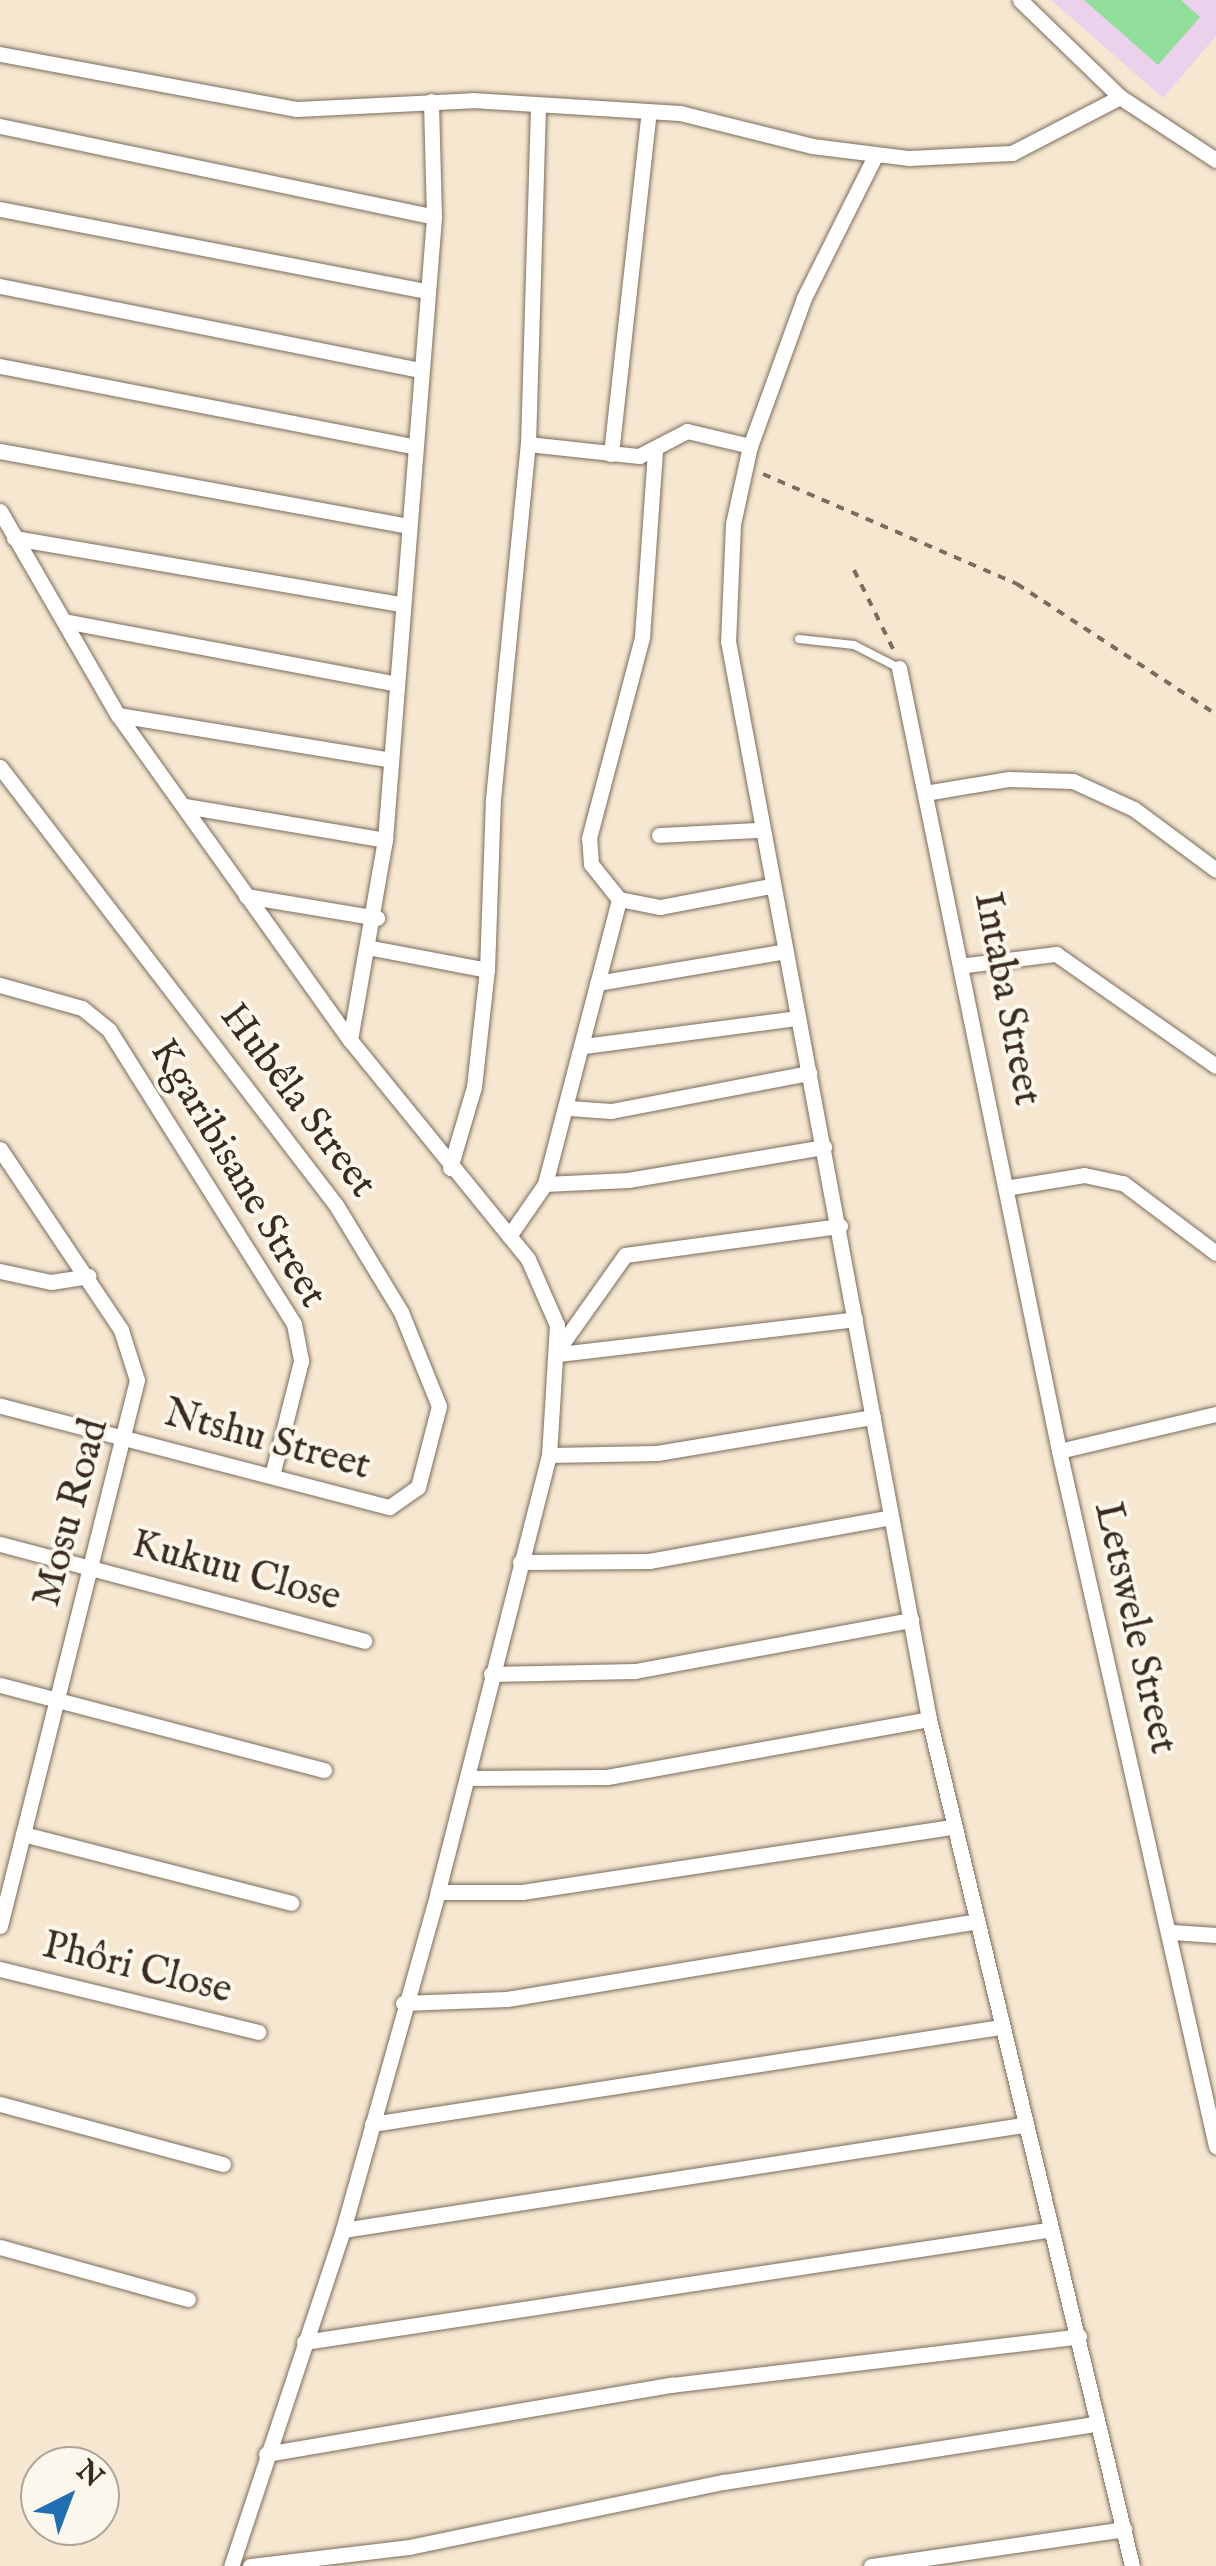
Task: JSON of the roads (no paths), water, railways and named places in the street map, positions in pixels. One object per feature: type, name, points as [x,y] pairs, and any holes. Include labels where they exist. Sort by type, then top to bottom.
[{"type":"street","points":[[1020,0],[1120,97],[1216,160]]},
{"type":"street","points":[[0,54],[297,110],[354,113],[431,100],[650,112],[875,156],[1012,153],[1120,97]]},
{"type":"street","points":[[350,1040],[372,948],[385,840],[398,604],[434,217],[431,100]]},
{"type":"street","points":[[450,1168],[474,1087],[487,970],[493,798],[528,444],[538,108]]},
{"type":"street","points":[[611,454],[650,112]]},
{"type":"street","points":[[0,126],[434,217]]},
{"type":"street","points":[[875,156],[804,298],[750,446],[728,566],[728,641],[781,952],[840,1226],[929,1719],[1046,2230],[1079,2336],[1094,2424],[1132,2566]]},
{"type":"street","points":[[0,210],[426,291]]},
{"type":"street","points":[[0,286],[417,369]]},
{"type":"street","points":[[0,366],[411,446]]},
{"type":"street","points":[[528,444],[611,454],[655,452],[687,431],[750,446]]},
{"type":"street","points":[[0,451],[405,525]]},
{"type":"street","points":[[655,452],[642,637],[589,838],[591,864],[619,899],[660,908],[770,886]]},
{"type":"street","points":[[0,511],[118,715],[350,1040],[509,1236],[553,1304],[559,1351],[550,1455],[438,1892],[403,2003],[342,2230],[231,2566]]},
{"type":"street","points":[[14,538],[398,604]]},
{"type":"street","points":[[64,620],[392,683]]},
{"type":"street","name":"Intaba Street","points":[[899,668],[932,792],[1060,1452]]},
{"type":"street","points":[[118,715],[388,760]]},
{"type":"street","name":"Hubêla Street","points":[[0,767],[298,1151],[400,1312],[439,1406],[426,1471],[400,1507]]},
{"type":"street","points":[[932,792],[1009,778],[1073,781],[1134,809],[1216,870]]},
{"type":"street","points":[[185,806],[385,840]]},
{"type":"street","points":[[659,834],[759,830]]},
{"type":"street","points":[[246,896],[377,918]]},
{"type":"street","points":[[509,1236],[545,1184],[568,1108],[619,899]]},
{"type":"street","points":[[372,948],[487,970]]},
{"type":"street","points":[[597,984],[781,952]]},
{"type":"street","points":[[966,965],[1056,954],[1216,1066]]},
{"type":"street","name":"Kgaribisane Street","points":[[0,985],[82,1008],[109,1030],[294,1324],[300,1361],[273,1472]]},
{"type":"street","points":[[584,1046],[796,1018]]},
{"type":"street","points":[[568,1108],[611,1111],[809,1073]]},
{"type":"street","points":[[545,1184],[628,1180],[824,1147]]},
{"type":"street","name":"Mosu Road","points":[[0,1150],[88,1276],[136,1365],[126,1438],[0,1926]]},
{"type":"street","points":[[1010,1187],[1084,1176],[1123,1183],[1216,1253]]},
{"type":"street","points":[[559,1351],[625,1255],[840,1226]]},
{"type":"street","points":[[0,1271],[50,1282],[88,1276]]},
{"type":"street","points":[[559,1351],[855,1320]]},
{"type":"street","name":"Ntshu Street","points":[[0,1406],[400,1507]]},
{"type":"street","points":[[1060,1452],[1216,1414]]},
{"type":"street","points":[[550,1455],[657,1453],[873,1417]]},
{"type":"street","name":"Letswele Street","points":[[1060,1452],[1172,1932],[1216,2146]]},
{"type":"street","points":[[520,1562],[666,1559],[891,1517]]},
{"type":"street","name":"Kukuu Close","points":[[0,1544],[364,1641]]},
{"type":"street","points":[[491,1674],[635,1671],[911,1620]]},
{"type":"street","points":[[0,1686],[324,1770]]},
{"type":"street","points":[[467,1778],[607,1777],[929,1719]]},
{"type":"street","points":[[438,1892],[522,1892],[952,1827]]},
{"type":"street","points":[[23,1834],[291,1903]]},
{"type":"street","points":[[403,2003],[508,1998],[974,1922]]},
{"type":"street","points":[[1172,1932],[1216,1935]]},
{"type":"street","name":"Phôri Close","points":[[0,1968],[258,2032]]},
{"type":"street","points":[[372,2124],[1000,2027]]},
{"type":"street","points":[[0,2104],[223,2164]]},
{"type":"street","points":[[342,2230],[1023,2126]]},
{"type":"street","points":[[304,2342],[1046,2230]]},
{"type":"street","points":[[0,2246],[188,2300]]},
{"type":"street","points":[[266,2454],[672,2385],[1079,2336]]},
{"type":"street","points":[[250,2566],[410,2547],[724,2482],[1094,2424]]},
{"type":"street","points":[[871,2566],[1124,2529]]},
{"type":"lane","points":[[799,639],[854,645],[899,668]]}]
